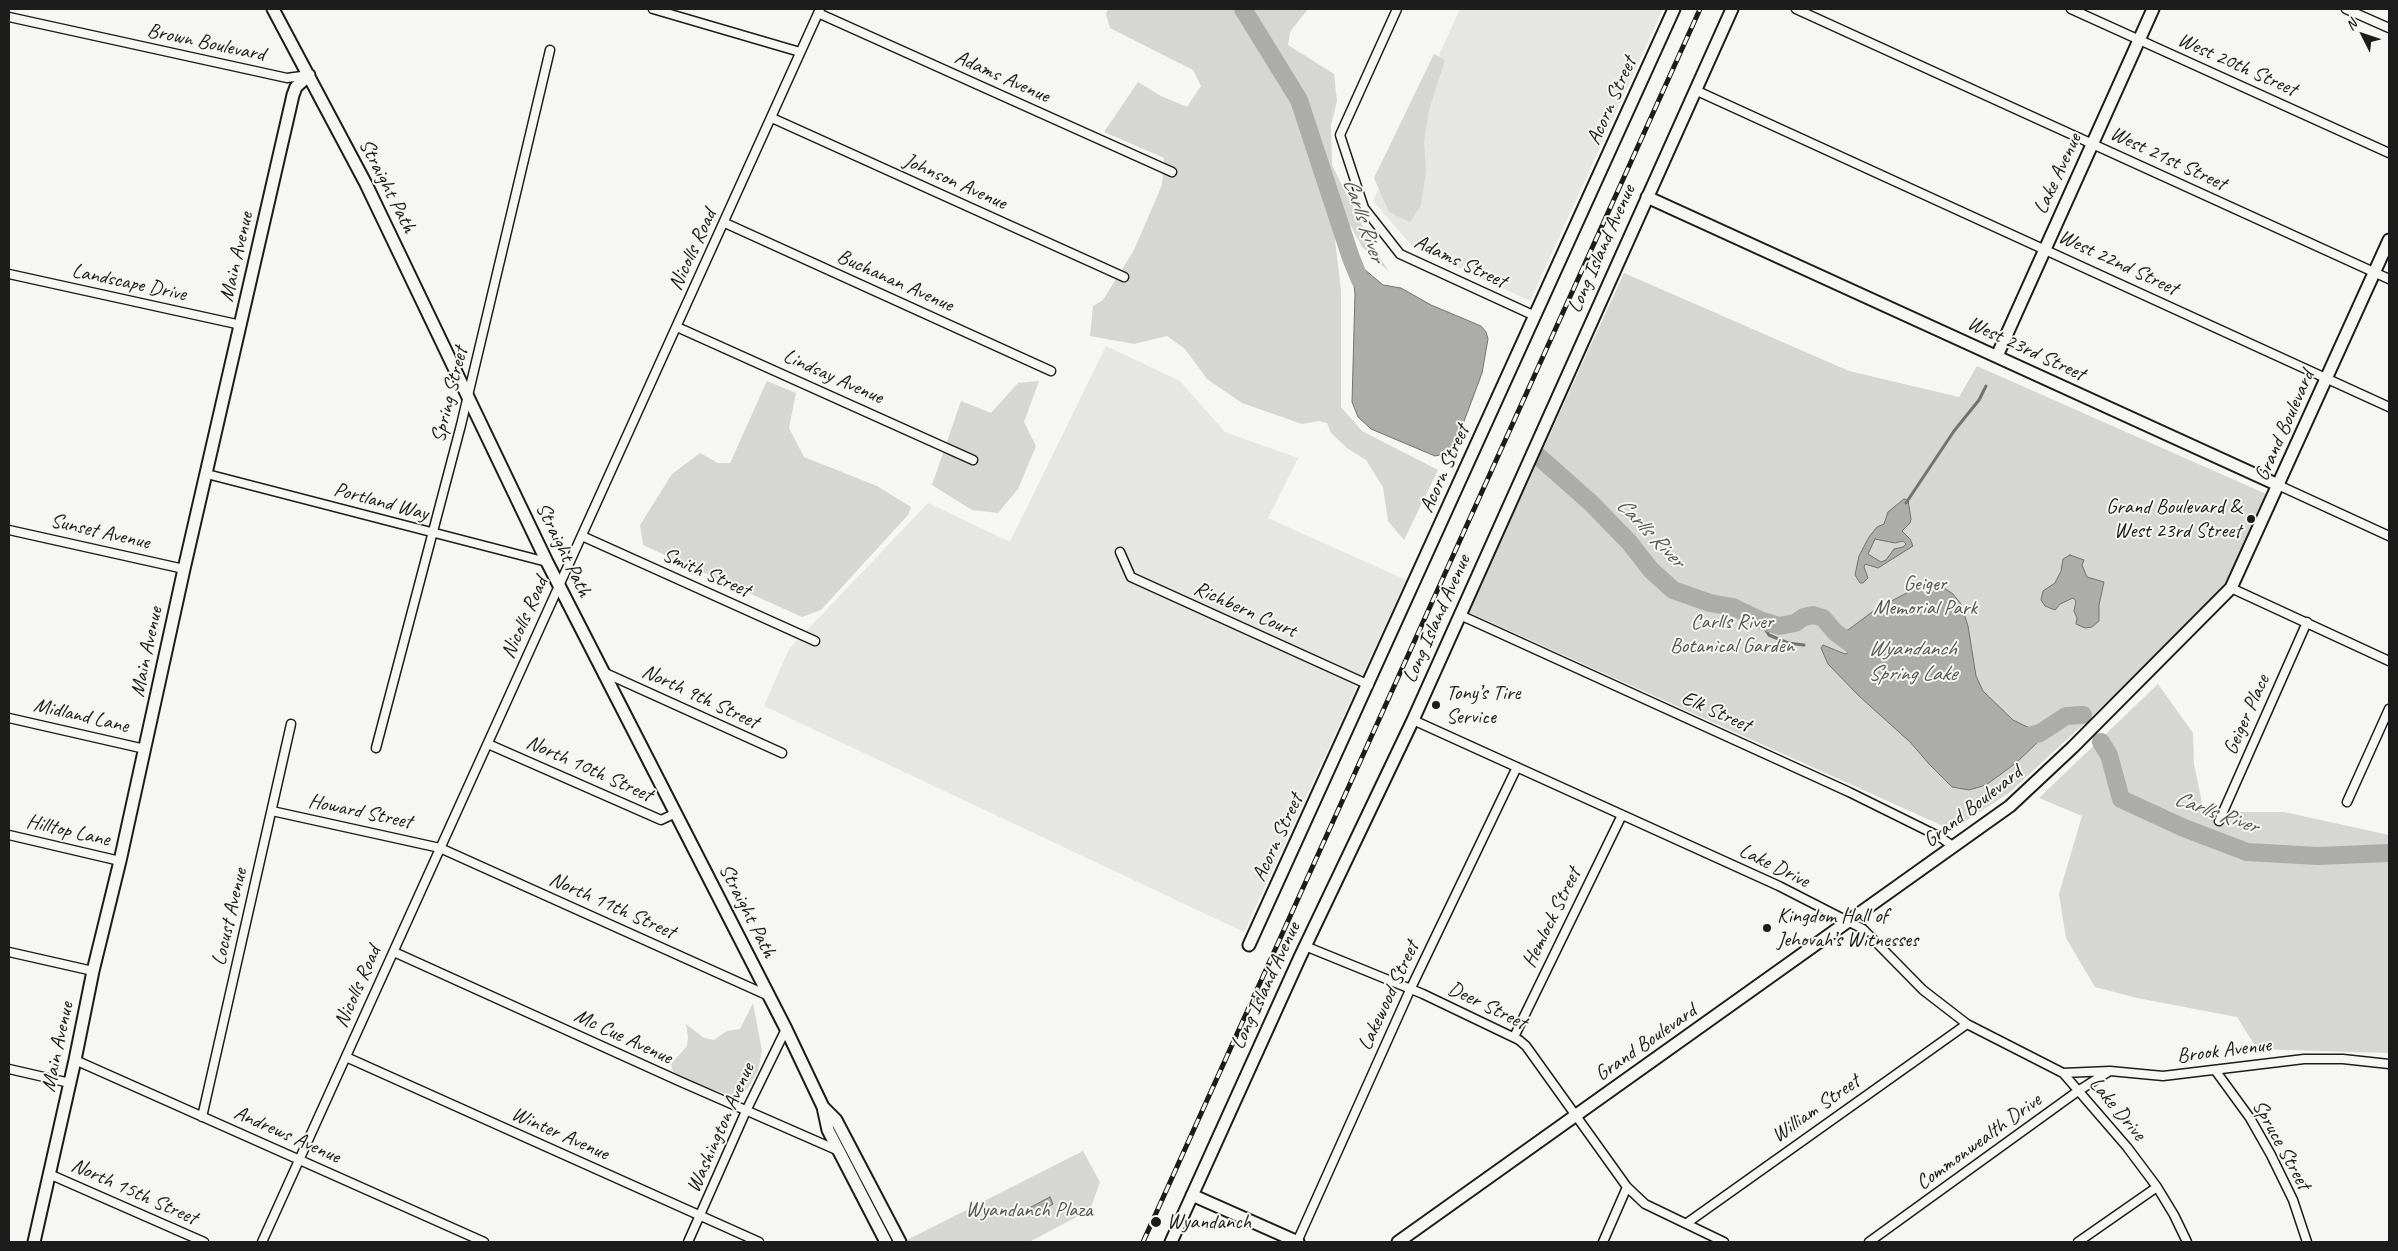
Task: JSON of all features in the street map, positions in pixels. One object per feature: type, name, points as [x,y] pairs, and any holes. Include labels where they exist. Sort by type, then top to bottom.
[{"type":"street","name":"Straight Path","points":[[273,9],[366,184],[547,562],[786,1029],[823,1107],[828,1130],[886,1242]]},
{"type":"street","points":[[653,9],[800,52]]},
{"type":"street","name":"Adams Street","points":[[1397,9],[1340,135],[1364,208],[1400,254],[1535,316]]},
{"type":"street","name":"Acorn Street","points":[[1250,945],[1674,9]]},
{"type":"street","name":"Long Island Avenue","points":[[1171,1242],[1305,946],[1413,720],[1646,197],[1732,9]]},
{"type":"street","name":"West 21st Street","points":[[1796,9],[2389,279]]},
{"type":"street","name":"West 20th Street","points":[[2071,9],[2389,153]]},
{"type":"street","name":"Lake Avenue","points":[[1997,356],[2153,9]]},
{"type":"street","points":[[2346,9],[2389,28]]},
{"type":"street","name":"Nicolls Road","points":[[262,1242],[301,1160],[440,848],[725,223],[819,11]]},
{"type":"street","name":"Adams Avenue","points":[[819,11],[1172,172]]},
{"type":"street","name":"Brown Boulevard","points":[[9,17],[287,78],[309,75]]},
{"type":"street","name":"Spring Street","points":[[376,748],[434,533],[550,50]]},
{"type":"street","name":"Main Avenue","points":[[34,1242],[93,971],[120,861],[184,569],[293,95],[296,87],[309,75]]},
{"type":"street","name":"West 22nd Street","points":[[1695,90],[2389,407]]},
{"type":"street","name":"Johnson Avenue","points":[[772,118],[1124,277]]},
{"type":"street","name":"West 23rd Street","points":[[1646,197],[2389,536]]},
{"type":"street","name":"Buchanan Avenue","points":[[725,223],[1051,371]]},
{"type":"street","name":"Grand Boulevard","points":[[1398,1242],[1954,847],[2026,792],[2231,588],[2389,240]]},
{"type":"street","name":"Landscape Drive","points":[[9,274],[241,325]]},
{"type":"street","name":"Lindsay Avenue","points":[[677,327],[973,460]]},
{"type":"street","name":"Portland Way","points":[[207,474],[547,562]]},
{"type":"street","name":"Sunset Avenue","points":[[9,530],[184,569]]},
{"type":"street","name":"Smith Street","points":[[582,536],[815,641]]},
{"type":"street","name":"Richbern Court","points":[[1120,552],[1131,577],[1369,685]]},
{"type":"street","points":[[2231,588],[2389,661]]},
{"type":"street","name":"Elk Street","points":[[1460,615],[1849,792],[1940,837],[1954,847]]},
{"type":"street","name":"Geiger Place","points":[[2219,821],[2307,622]]},
{"type":"street","name":"North 9th Street","points":[[603,672],[782,753]]},
{"type":"street","points":[[2347,802],[2389,709]]},
{"type":"street","name":"Midland Lane","points":[[9,718],[145,749]]},
{"type":"street","name":"Lake Drive","points":[[1413,720],[1779,886],[1864,929],[1923,990],[1966,1024],[2063,1073],[2127,1147],[2157,1187],[2174,1215],[2187,1242]]},
{"type":"street","name":"Locust Avenue","points":[[202,1117],[291,724]]},
{"type":"street","name":"North 10th Street","points":[[488,744],[661,820],[676,813]]},
{"type":"street","name":"Lakewood Street","points":[[1298,1242],[1410,990],[1517,767]]},
{"type":"street","name":"Howard Street","points":[[272,811],[440,848]]},
{"type":"street","name":"Hemlock Street","points":[[1514,1037],[1622,815]]},
{"type":"street","name":"Hilltop Lane","points":[[9,835],[120,861]]},
{"type":"street","name":"North 11th Street","points":[[440,848],[769,996]]},
{"type":"street","name":"Deer Street","points":[[1305,946],[1410,990],[1524,1043],[1627,1187],[1644,1204],[1724,1242]]},
{"type":"street","points":[[9,952],[93,971]]},
{"type":"street","name":"Mc Cue Avenue","points":[[394,952],[839,1151]]},
{"type":"street","name":"William Street","points":[[1687,1223],[1966,1024]]},
{"type":"street","name":"Washington Avenue","points":[[688,1242],[746,1111],[786,1029]]},
{"type":"street","name":"Winter Avenue","points":[[346,1057],[759,1242]]},
{"type":"street","name":"Brook Avenue","points":[[2063,1073],[2110,1071],[2163,1076],[2304,1059],[2343,1059],[2389,1064]]},
{"type":"street","name":"Andrews Avenue","points":[[75,1060],[484,1242]]},
{"type":"street","points":[[9,1069],[70,1083]]},
{"type":"street","name":"Spruce Street","points":[[2215,1070],[2250,1118],[2271,1155],[2293,1200],[2307,1242]]},
{"type":"street","name":"Commonwealth Drive","points":[[1869,1242],[2078,1091],[2110,1071]]},
{"type":"street","name":"Straight Path","points":[[823,1107],[836,1120],[900,1242]]},
{"type":"street","name":"North 15th Street","points":[[50,1174],[204,1242]]},
{"type":"street","points":[[1602,1242],[1627,1187]]},
{"type":"street","points":[[2078,1242],[2157,1187]]},
{"type":"street","points":[[1192,1195],[1298,1242]]},
{"type":"shaded area","points":[[1460,9],[1663,9],[1530,301],[1411,245],[1373,201]]},
{"type":"shaded area","points":[[1106,346],[1180,381],[1225,432],[1298,458],[1268,518],[1406,580],[1244,932],[764,706],[789,649],[928,503],[1010,542]]},
{"type":"green space","points":[[1108,9],[1308,9],[1290,32],[1288,45],[1334,74],[1337,101],[1331,125],[1332,165],[1371,243],[1389,272],[1362,247],[1351,226],[1335,239],[1341,291],[1341,407],[1362,431],[1438,470],[1404,540],[1388,521],[1383,487],[1366,460],[1347,448],[1331,433],[1327,423],[1319,421],[1302,424],[1242,403],[1207,379],[1185,349],[1167,336],[1134,344],[1090,336],[1093,306],[1103,300],[1134,250],[1162,185],[1164,158],[1104,132],[1138,82],[1161,96],[1187,107],[1201,86],[1193,70],[1110,28],[1106,14]]},
{"type":"green space","points":[[1434,54],[1445,60],[1429,110],[1424,142],[1426,170],[1421,205],[1410,222],[1389,212],[1374,178]]},
{"type":"green space","name":"Geiger Memorial Park","points":[[1624,273],[1849,371],[1959,397],[1977,366],[2273,497],[2231,588],[2010,792],[1952,830],[1468,612]]},
{"type":"green space","points":[[767,381],[796,393],[789,428],[804,457],[877,486],[911,507],[908,515],[821,610],[802,617],[643,545],[640,525],[672,474],[700,453],[718,463],[730,463]]},
{"type":"green space","points":[[1039,381],[1024,422],[1036,446],[1018,489],[998,513],[972,510],[932,485],[961,401],[991,413],[1018,383]]},
{"type":"green space","points":[[2158,684],[2193,733],[2194,764],[2204,812],[2284,812],[2389,835],[2389,1053],[2257,1049],[2237,1017],[2137,998],[2095,987],[2066,938],[2059,894],[2082,816],[2039,798]]},
{"type":"green space","points":[[753,1003],[762,1051],[758,1071],[748,1088],[741,1093],[730,1095],[690,1082],[673,1072],[671,1064],[687,1046],[686,1024],[704,1038],[714,1040],[727,1031],[740,1029]]},
{"type":"green space","name":"Wyandanch Plaza","points":[[1083,1151],[1100,1182],[1090,1210],[1029,1242],[908,1242],[907,1240]]},
{"type":"water","points":[[1351,258],[1383,285],[1401,288],[1431,305],[1481,326],[1486,332],[1488,339],[1482,373],[1452,448],[1444,454],[1435,456],[1371,429],[1358,417],[1352,402],[1355,294]]},
{"type":"water","points":[[1904,499],[1908,500],[1911,519],[1910,523],[1902,531],[1910,539],[1913,546],[1878,568],[1865,564],[1864,567],[1868,578],[1863,583],[1860,583],[1855,575],[1859,556],[1869,537],[1877,527],[1884,524],[1888,512]],"holes":[[[1875,539],[1895,543],[1903,541],[1906,544],[1903,547],[1894,549],[1886,560],[1881,562],[1868,554]]]},
{"type":"water","points":[[2070,555],[2084,560],[2082,565],[2087,577],[2104,582],[2099,605],[2099,621],[2092,627],[2085,628],[2076,624],[2077,618],[2074,611],[2076,601],[2073,598],[2060,604],[2055,610],[2045,606],[2041,600],[2043,591],[2055,583],[2061,571],[2063,559]]},
{"type":"water","name":"Wyandanch Spring Lake","points":[[1924,584],[1941,586],[1953,594],[1961,604],[1968,626],[1976,676],[1983,691],[2013,720],[2040,733],[2040,740],[2016,763],[1986,785],[1969,790],[1952,787],[1910,742],[1859,696],[1828,664],[1821,648],[1823,645],[1845,654],[1850,652],[1852,646],[1835,637],[1835,632],[1848,630],[1876,609]]},
{"type":"water","points":[[1050,1197],[1053,1204],[1035,1214],[1031,1207]]},
{"type":"waterway","name":"Carlls River","points":[[1243,9],[1299,100],[1360,280]]},
{"type":"waterway","points":[[1906,503],[1954,431],[1979,400],[1986,386]]},
{"type":"waterway","name":"Carlls River","points":[[1538,456],[1591,503],[1629,542],[1651,570],[1673,590],[1710,603],[1733,607],[1760,620],[1779,626],[1795,623],[1804,617],[1813,615],[1823,618],[1835,632],[1855,647]]},
{"type":"waterway","points":[[1760,620],[1769,635],[1788,643],[1804,645]]},
{"type":"waterway","name":"Carlls River","points":[[2017,739],[2040,733],[2066,716],[2083,715]]},
{"type":"waterway","name":"Carlls River","points":[[2101,742],[2109,755],[2121,799],[2184,828],[2247,852],[2318,856],[2389,853]]},
{"type":"railway","points":[[1143,1242],[1700,9]]},
{"type":"place","name":"Grand Boulevard & West 23rd Street","points":[[2251,519]]},
{"type":"place","name":"Tony’s Tire Service","points":[[1436,705]]},
{"type":"place","name":"Kingdom Hall of Jehovah’s Witnesses","points":[[1767,928]]},
{"type":"place","name":"Wyandanch","points":[[1156,1222]]},
{"type":"park label","name":"Carlls River Botanical Garden","points":[[1732,634]]}]
